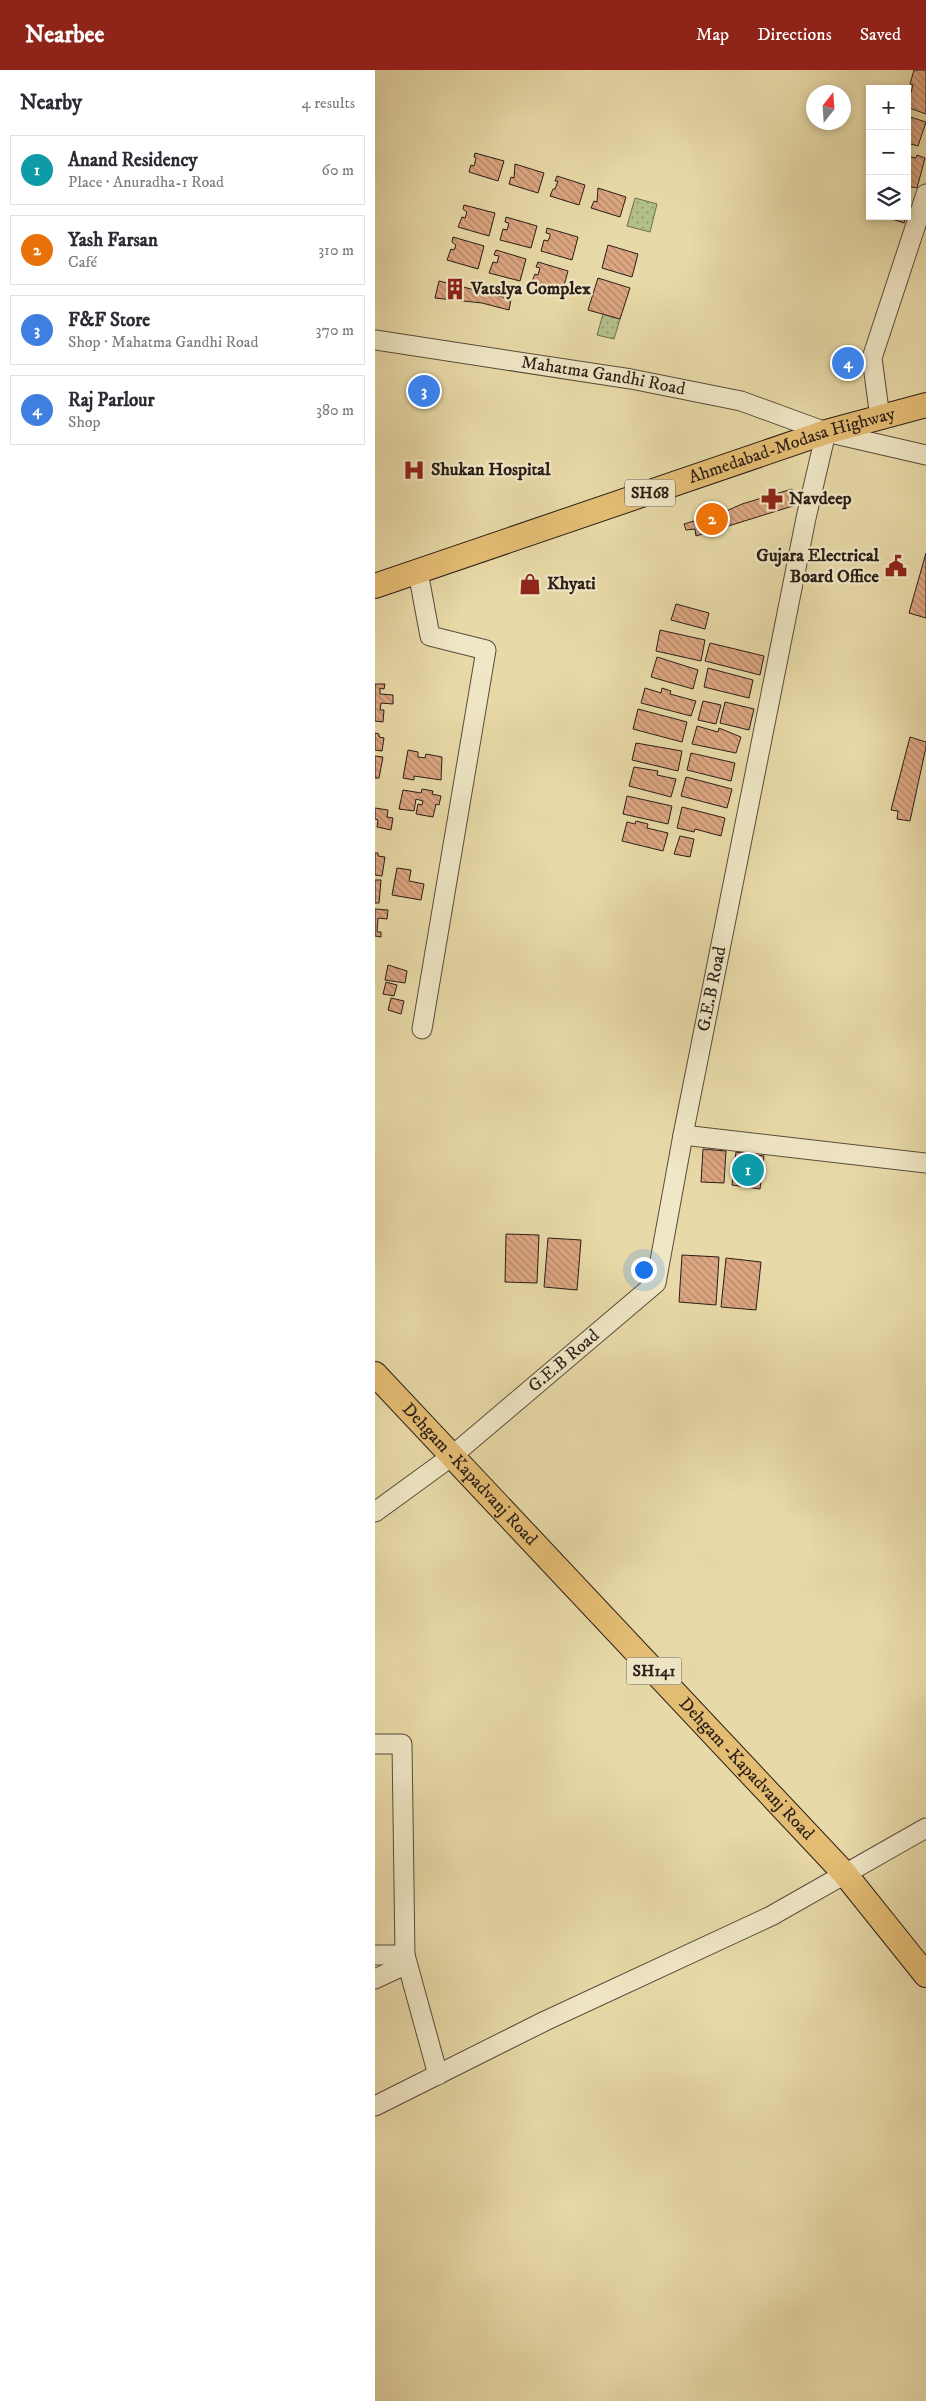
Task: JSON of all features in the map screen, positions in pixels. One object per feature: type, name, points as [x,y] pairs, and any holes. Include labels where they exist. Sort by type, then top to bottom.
[{"type":"main road","name":"Ahmedabad-Modasa Highway","points":[[375,586],[826,432],[926,405]]},
{"type":"main road","name":"Dehgam -Kapadvanj Road","points":[[375,1374],[845,1874],[926,1974]]},
{"type":"street","points":[[881,418],[872,358],[926,194]]},
{"type":"street","name":"Mahatma Gandhi Road","points":[[375,340],[631,379],[741,401],[826,432],[926,455]]},
{"type":"street","name":"G.E.B Road","points":[[375,1512],[452,1456],[656,1283],[683,1135],[806,518],[826,432]]},
{"type":"street","points":[[418,572],[430,636],[486,650],[421,1028]]},
{"type":"street","points":[[683,1135],[926,1163]]},
{"type":"street","points":[[375,1744],[402,1744],[406,1960],[438,2075]]},
{"type":"street","points":[[375,2106],[545,2021],[771,1916],[926,1828]]},
{"type":"street","points":[[375,1955],[406,1960]]},
{"type":"street","points":[[375,1979],[406,1960]]},
{"type":"green space","points":[[635,198],[657,204],[650,232],[627,226]]},
{"type":"green space","points":[[603,314],[620,319],[614,339],[597,335]]},
{"type":"building","points":[[914,70],[926,70],[926,114],[911,108],[913,85],[910,84]]},
{"type":"building","points":[[911,117],[926,122],[918,146],[911,144]]},
{"type":"building","points":[[475,153],[504,161],[498,181],[469,172],[471,165],[474,166]]},
{"type":"building","points":[[917,155],[925,158],[917,188],[911,187],[911,157],[916,158]]},
{"type":"building","points":[[515,164],[544,173],[538,193],[509,184],[511,177],[514,178]]},
{"type":"building","points":[[557,176],[585,185],[579,205],[550,196],[558,181],[555,181]]},
{"type":"building","points":[[598,188],[626,197],[620,217],[591,208],[594,201],[597,202]]},
{"type":"building","points":[[464,205],[495,213],[489,236],[458,227],[462,217],[465,218],[467,212],[463,209]]},
{"type":"building","points":[[506,217],[537,226],[531,248],[500,240],[503,229],[507,230],[509,223],[505,222]]},
{"type":"building","points":[[547,228],[578,237],[572,260],[541,251],[544,240],[548,241],[550,236],[550,234],[546,233]]},
{"type":"building","points":[[453,237],[484,246],[478,269],[447,260],[451,249],[454,250],[456,245],[452,242]]},
{"type":"building","points":[[608,245],[638,254],[632,277],[602,268]]},
{"type":"building","points":[[496,250],[526,259],[520,281],[489,273],[493,262],[497,263],[499,256],[494,255]]},
{"type":"building","points":[[538,262],[568,271],[562,293],[531,284],[535,274],[538,275],[540,268],[536,267]]},
{"type":"building","points":[[598,278],[630,288],[620,319],[588,310]]},
{"type":"building","name":"Vatslya Complex","points":[[439,281],[511,299],[509,310],[482,303],[435,298]]},
{"type":"building","points":[[792,489],[798,495],[796,505],[696,536],[695,529],[686,530],[684,524]]},
{"type":"building","points":[[926,553],[926,618],[909,613]]},
{"type":"building","points":[[676,604],[709,613],[705,629],[671,620]]},
{"type":"building","points":[[660,630],[705,640],[701,661],[656,651]]},
{"type":"building","points":[[710,643],[764,656],[760,675],[705,661]]},
{"type":"building","points":[[657,657],[698,670],[693,689],[651,677]]},
{"type":"building","points":[[708,668],[753,680],[749,698],[704,687]]},
{"type":"building","points":[[375,684],[385,684],[384,689],[380,688],[380,694],[393,695],[393,704],[381,703],[380,710],[384,710],[383,722],[375,721]]},
{"type":"building","points":[[645,688],[661,693],[662,688],[671,691],[670,694],[696,701],[691,716],[641,703]]},
{"type":"building","points":[[703,701],[721,705],[716,724],[698,720]]},
{"type":"building","points":[[725,702],[754,709],[749,730],[720,723]]},
{"type":"building","points":[[638,709],[687,722],[682,742],[633,729]]},
{"type":"building","points":[[697,726],[718,732],[719,728],[741,737],[736,753],[692,744]]},
{"type":"building","points":[[375,733],[379,734],[379,737],[384,738],[382,751],[375,750]]},
{"type":"building","points":[[910,737],[926,742],[926,747],[910,821],[897,819],[898,811],[891,810]]},
{"type":"building","points":[[636,743],[682,751],[678,771],[632,760]]},
{"type":"building","points":[[408,750],[418,752],[418,757],[425,758],[426,754],[442,757],[441,780],[414,776],[414,780],[403,778]]},
{"type":"building","points":[[691,753],[735,763],[731,781],[687,770]]},
{"type":"building","points":[[375,756],[383,757],[379,778],[375,778]]},
{"type":"building","points":[[634,767],[658,771],[657,775],[676,779],[671,797],[629,786]]},
{"type":"building","points":[[686,777],[732,789],[727,808],[681,796]]},
{"type":"building","points":[[422,789],[433,791],[432,794],[441,796],[439,805],[436,804],[433,817],[416,814],[418,804],[422,805],[423,801],[416,799],[414,811],[399,809],[403,790],[421,793]]},
{"type":"building","points":[[627,796],[672,806],[668,824],[623,814]]},
{"type":"building","points":[[682,807],[725,818],[721,836],[695,829],[694,832],[677,828]]},
{"type":"building","points":[[375,808],[388,810],[387,817],[393,818],[391,830],[377,827],[378,820],[375,819]]},
{"type":"building","points":[[636,821],[648,824],[647,828],[668,833],[663,851],[622,841],[627,822],[635,824]]},
{"type":"building","points":[[680,836],[694,839],[690,857],[674,854]]},
{"type":"building","points":[[375,853],[378,853],[378,856],[385,857],[382,876],[375,875]]},
{"type":"building","points":[[397,868],[411,870],[409,881],[424,884],[421,900],[392,895]]},
{"type":"building","points":[[375,880],[381,880],[379,903],[375,903]]},
{"type":"building","points":[[375,909],[388,910],[387,919],[378,918],[377,932],[381,932],[381,937],[375,936]]},
{"type":"building","points":[[388,965],[407,971],[405,983],[385,980]]},
{"type":"building","points":[[386,982],[397,985],[394,996],[383,994]]},
{"type":"building","points":[[391,998],[404,1001],[401,1014],[388,1010]]},
{"type":"building","points":[[703,1149],[726,1151],[724,1183],[701,1182]]},
{"type":"building","points":[[736,1152],[764,1156],[760,1189],[732,1185]]},
{"type":"building","points":[[506,1234],[539,1235],[537,1283],[505,1282]]},
{"type":"building","points":[[548,1238],[581,1240],[577,1290],[544,1287]]},
{"type":"building","points":[[682,1255],[719,1257],[716,1305],[679,1302]]},
{"type":"building","points":[[726,1258],[761,1262],[756,1310],[721,1307]]},
{"type":"place","name":"Vatslya Complex","points":[[455,289]]},
{"type":"place","name":"Raj Parlour","points":[[848,363]]},
{"type":"place","name":"F&F Store","points":[[424,391]]},
{"type":"place","name":"Shukan Hospital","points":[[414,470]]},
{"type":"place","name":"Navdeep","points":[[772,499]]},
{"type":"place","name":"Yash Farsan","points":[[712,519]]},
{"type":"place","name":"Gujara Electrical Board Office","points":[[896,566]]},
{"type":"place","name":"Khyati","points":[[530,584]]},
{"type":"place","name":"Anand Residency","points":[[748,1170]]}]
